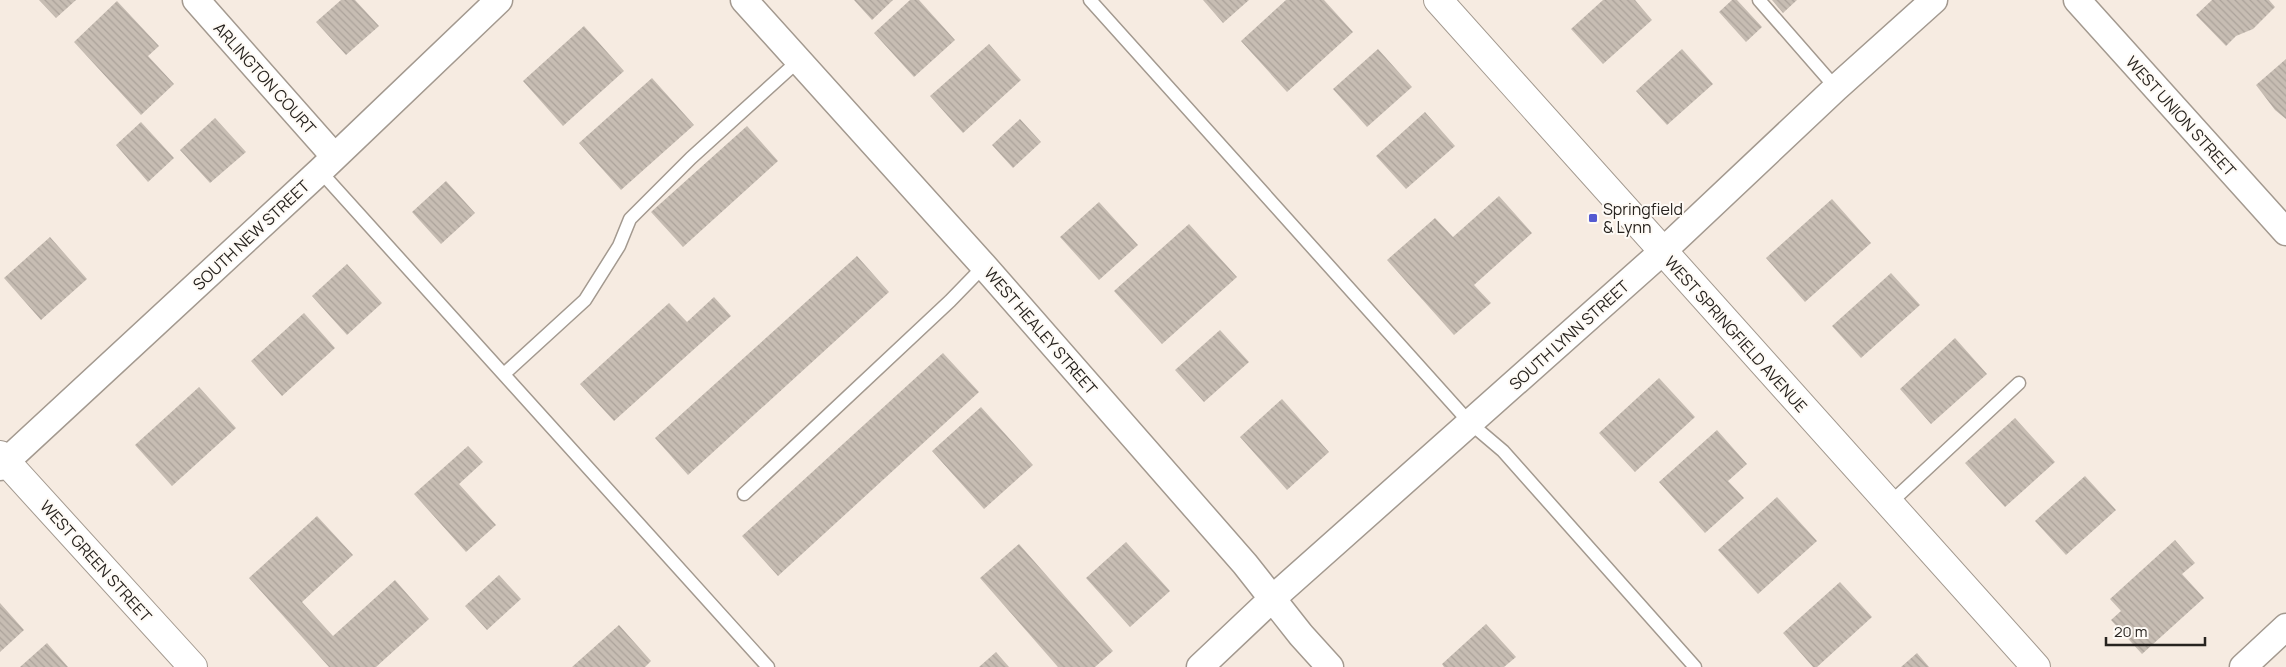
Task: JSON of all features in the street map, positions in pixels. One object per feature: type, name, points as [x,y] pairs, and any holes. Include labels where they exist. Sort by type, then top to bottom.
[{"type":"main road","name":"WEST SPRINGFIELD AVENUE","points":[[1438,0],[2036,667]]},
{"type":"main road","name":"WEST GREEN STREET","points":[[2,461],[193,667]]},
{"type":"street","name":"ARLINGTON COURT","points":[[196,0],[327,164]]},
{"type":"street","name":"SOUTH NEW STREET","points":[[2,461],[327,164],[499,0]]},
{"type":"street","name":"WEST HEALEY STREET","points":[[744,0],[984,266],[1330,667]]},
{"type":"street","name":"SOUTH LYNN STREET","points":[[1200,667],[1272,598],[1662,252],[1836,88],[1934,0]]},
{"type":"street","name":"WEST UNION STREET","points":[[2077,0],[2286,232]]},
{"type":"street","points":[[2243,667],[2286,628]]},
{"type":"lane","points":[[1090,0],[1470,423],[1503,450],[1696,667]]},
{"type":"lane","points":[[1759,0],[1836,88]]},
{"type":"lane","points":[[504,374],[585,300],[620,246],[630,219],[691,158],[798,61]]},
{"type":"lane","points":[[327,164],[504,374],[768,667]]},
{"type":"lane","points":[[744,494],[950,302],[984,266]]},
{"type":"lane","points":[[1889,504],[2019,383]]},
{"type":"building","points":[[39,0],[76,0],[56,18]]},
{"type":"building","points":[[341,0],[355,0],[379,26],[346,55],[316,22]]},
{"type":"building","points":[[854,0],[893,0],[872,20]]},
{"type":"building","points":[[910,0],[919,0],[955,40],[914,77],[874,33]]},
{"type":"building","points":[[1203,0],[1249,0],[1223,23]]},
{"type":"building","points":[[1286,0],[1324,0],[1353,32],[1287,92],[1241,41]]},
{"type":"building","points":[[1603,0],[1635,0],[1652,20],[1603,64],[1571,29]]},
{"type":"building","points":[[1732,0],[1737,0],[1762,27],[1746,42],[1719,12]]},
{"type":"building","points":[[1772,0],[1797,0],[1783,13]]},
{"type":"building","points":[[2212,0],[2269,0],[2275,7],[2253,29],[2236,36],[2226,46],[2196,15]]},
{"type":"building","points":[[117,1],[159,46],[148,56],[174,84],[141,115],[74,42]]},
{"type":"building","points":[[584,26],[624,71],[563,126],[523,81]]},
{"type":"building","points":[[989,44],[1021,80],[963,133],[930,96]]},
{"type":"building","points":[[1378,49],[1412,87],[1367,127],[1333,89]]},
{"type":"building","points":[[1682,49],[1713,84],[1667,125],[1636,91]]},
{"type":"building","points":[[2286,59],[2286,119],[2275,110],[2256,85]]},
{"type":"building","points":[[652,78],[694,125],[621,190],[579,143]]},
{"type":"building","points":[[1425,112],[1455,146],[1406,189],[1376,156]]},
{"type":"building","points":[[215,118],[246,152],[210,183],[180,150]]},
{"type":"building","points":[[1020,119],[1041,142],[1013,168],[992,145]]},
{"type":"building","points":[[141,122],[174,158],[148,182],[116,145]]},
{"type":"building","points":[[747,126],[778,161],[683,247],[651,212]]},
{"type":"building","points":[[446,181],[475,213],[441,244],[412,212]]},
{"type":"building","points":[[1499,196],[1532,233],[1474,285],[1491,303],[1454,335],[1387,260],[1435,218],[1453,237]]},
{"type":"building","points":[[1832,199],[1871,243],[1805,302],[1766,258]]},
{"type":"building","points":[[1099,202],[1138,245],[1099,280],[1060,237]]},
{"type":"building","points":[[1189,224],[1237,277],[1162,344],[1114,291]]},
{"type":"building","points":[[50,237],[87,279],[41,320],[4,278]]},
{"type":"building","points":[[857,256],[889,292],[688,475],[655,438]]},
{"type":"building","points":[[347,264],[382,303],[347,335],[312,296]]},
{"type":"building","points":[[1891,273],[1920,305],[1861,358],[1832,326]]},
{"type":"building","points":[[714,297],[731,316],[614,421],[580,384],[669,303],[687,322]]},
{"type":"building","points":[[304,313],[335,348],[282,396],[251,361]]},
{"type":"building","points":[[1220,330],[1249,362],[1204,402],[1175,370]]},
{"type":"building","points":[[1955,338],[1987,374],[1931,424],[1900,389]]},
{"type":"building","points":[[943,353],[979,392],[778,576],[742,536]]},
{"type":"building","points":[[1659,378],[1695,417],[1635,472],[1599,433]]},
{"type":"building","points":[[199,387],[236,428],[172,486],[135,445]]},
{"type":"building","points":[[1282,399],[1329,452],[1287,490],[1240,437]]},
{"type":"building","points":[[981,407],[1033,465],[984,509],[932,451]]},
{"type":"building","points":[[2015,418],[2055,462],[2005,507],[1965,463]]},
{"type":"building","points":[[1717,430],[1747,464],[1728,481],[1744,498],[1705,533],[1659,482]]},
{"type":"building","points":[[468,446],[483,462],[459,484],[496,525],[466,552],[414,494]]},
{"type":"building","points":[[2085,476],[2116,510],[2066,555],[2035,521]]},
{"type":"building","points":[[1777,497],[1817,541],[1758,594],[1718,550]]},
{"type":"building","points":[[317,516],[353,555],[302,602],[333,636],[395,580],[429,619],[376,667],[329,667],[249,578]]},
{"type":"building","points":[[2175,540],[2195,563],[2182,574],[2204,598],[2142,654],[2111,620],[2121,611],[2110,599]]},
{"type":"building","points":[[1126,542],[1170,591],[1130,627],[1086,578]]},
{"type":"building","points":[[1019,544],[1113,651],[1095,667],[1058,667],[980,578]]},
{"type":"building","points":[[499,575],[521,599],[487,630],[465,606]]},
{"type":"building","points":[[1840,582],[1872,617],[1817,667],[1813,667],[1783,633]]},
{"type":"building","points":[[0,603],[24,630],[0,652]]},
{"type":"building","points":[[1486,624],[1516,657],[1504,667],[1444,667],[1442,664]]},
{"type":"building","points":[[619,625],[651,661],[645,667],[572,667]]},
{"type":"building","points":[[47,643],[68,667],[20,667]]},
{"type":"building","points":[[996,652],[1009,667],[979,667]]},
{"type":"building","points":[[1917,653],[1929,667],[1901,667]]},
{"type":"place","name":"Springfield & Lynn","points":[[1593,218]]}]
